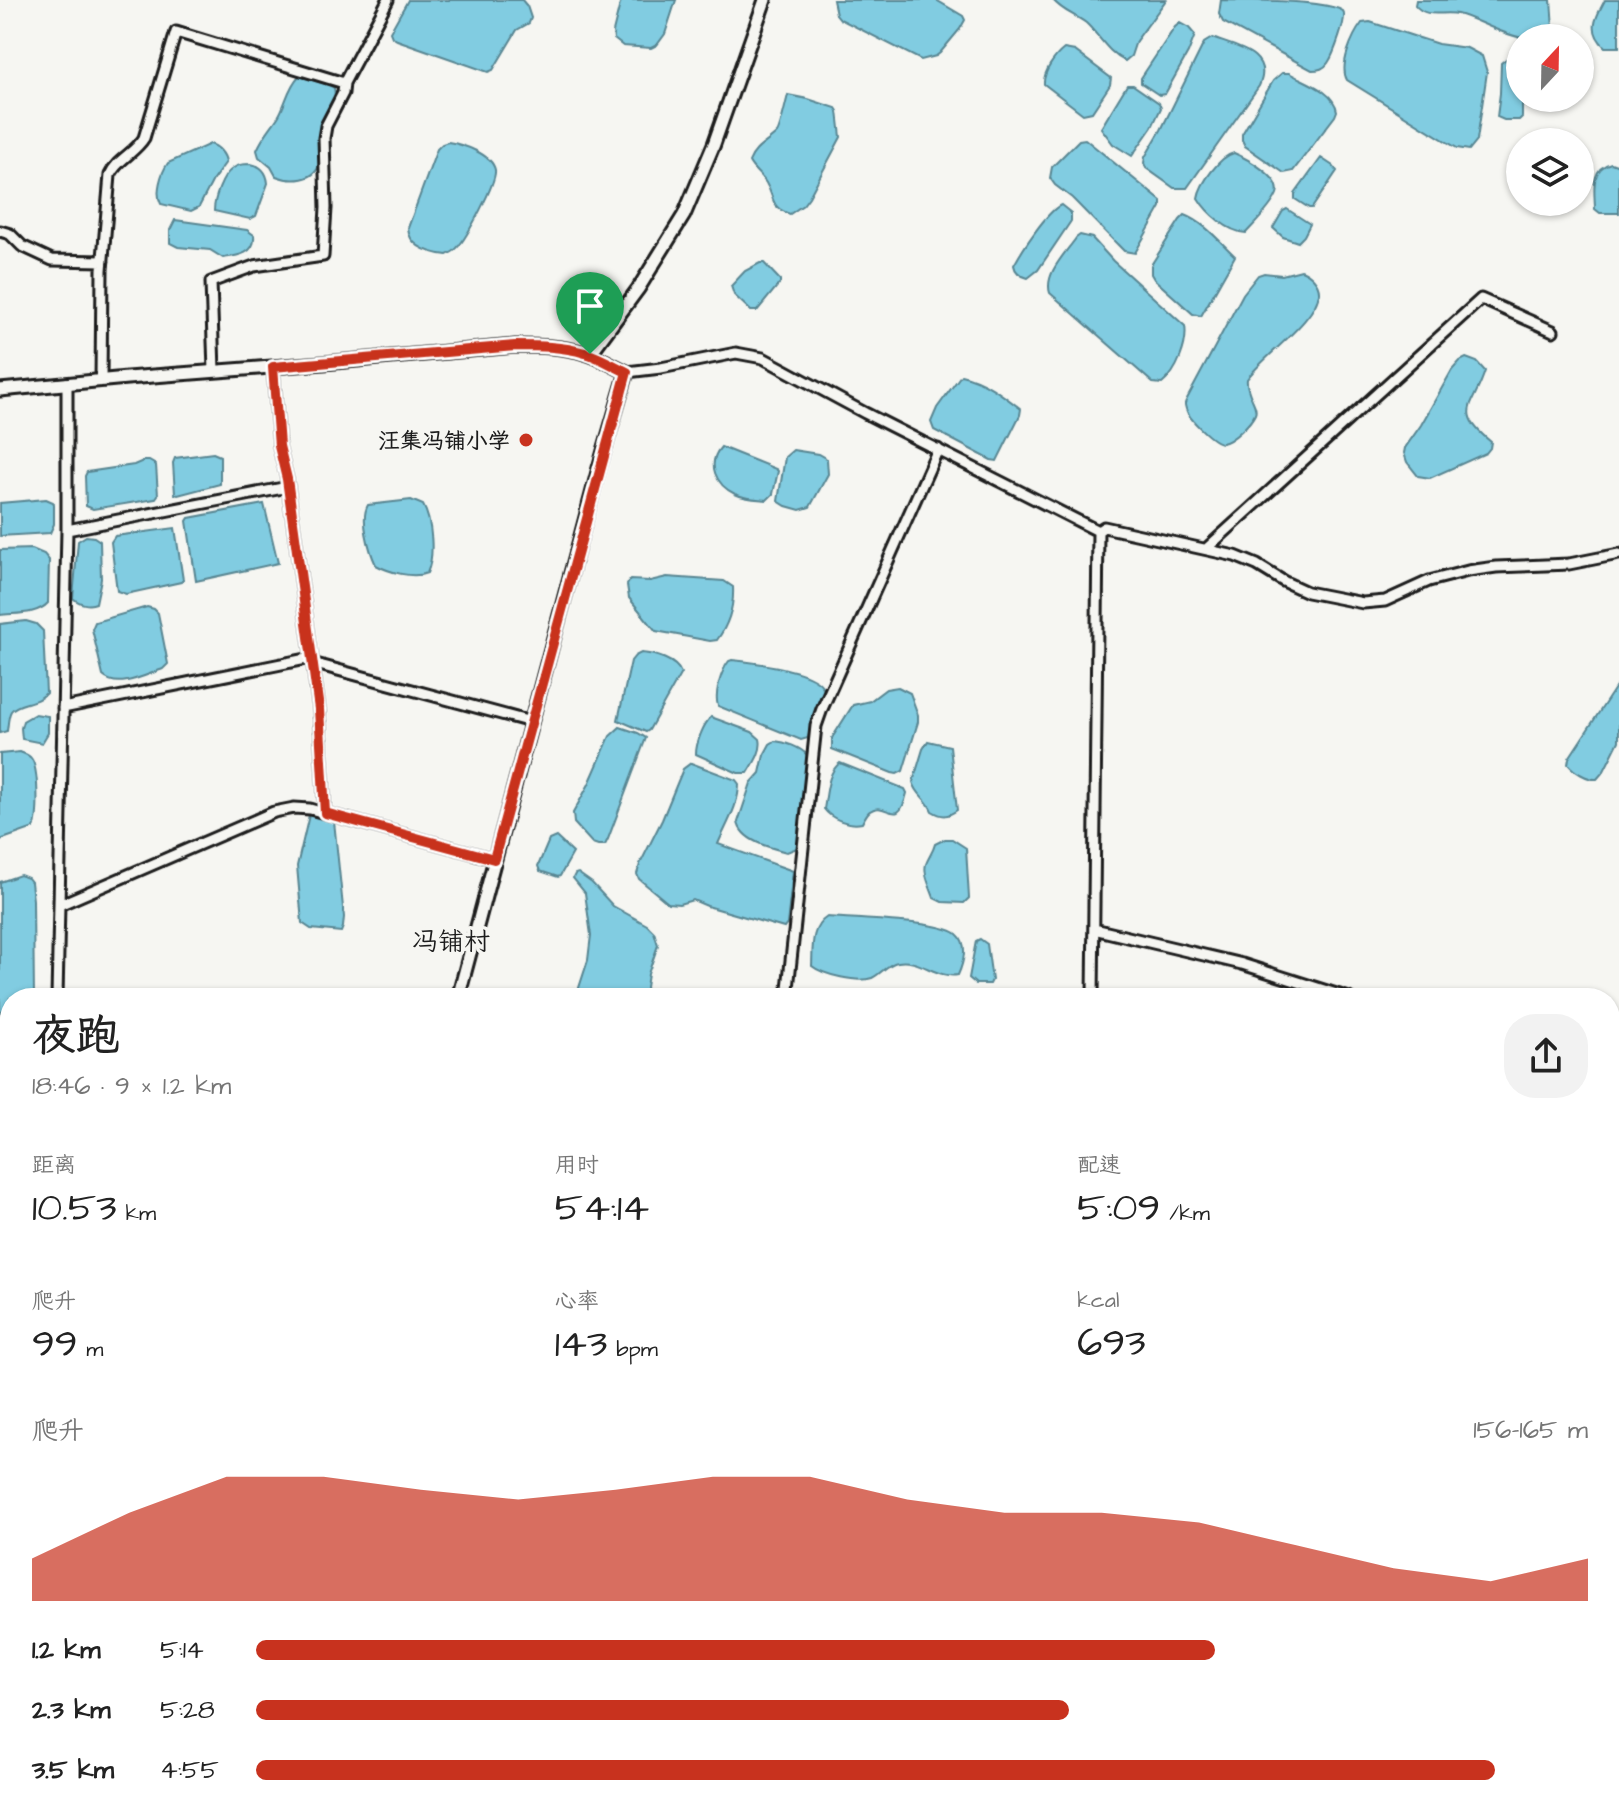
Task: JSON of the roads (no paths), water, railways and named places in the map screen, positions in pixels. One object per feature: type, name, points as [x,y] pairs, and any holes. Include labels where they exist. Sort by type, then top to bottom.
[{"type":"street","points":[[214,371],[211,282],[254,266],[323,256],[326,126],[343,93],[344,83],[388,0]]},
{"type":"street","points":[[590,354],[638,289],[684,215],[709,157],[765,0]]},
{"type":"street","points":[[101,380],[103,261],[110,175],[115,166],[144,138],[176,32],[344,83]]},
{"type":"street","points":[[0,231],[10,234],[22,246],[58,262],[103,261]]},
{"type":"street","points":[[1206,549],[1481,299],[1553,331]]},
{"type":"street","points":[[0,390],[515,346],[546,346],[590,354],[627,372],[736,353],[754,355],[772,361],[838,399],[1098,531]]},
{"type":"street","points":[[273,367],[279,446],[288,487],[319,709],[325,813]]},
{"type":"street","points":[[461,988],[627,372]]},
{"type":"street","points":[[57,988],[67,383]]},
{"type":"street","points":[[788,988],[816,726],[938,449]]},
{"type":"street","points":[[67,530],[288,487]]},
{"type":"street","points":[[1098,531],[1104,527],[1235,556],[1307,592],[1363,603],[1385,601],[1429,581],[1468,571],[1569,564],[1617,556]]},
{"type":"street","points":[[1093,988],[1098,531]]},
{"type":"street","points":[[63,708],[312,660],[531,722]]},
{"type":"street","points":[[59,905],[287,808],[325,813],[494,859]]},
{"type":"street","points":[[1094,929],[1242,964],[1318,988]]},
{"type":"water","points":[[408,0],[522,0],[531,18],[529,23],[517,30],[493,70],[488,72],[392,37],[390,32]]},
{"type":"water","points":[[621,0],[676,0],[665,34],[657,45],[651,48],[623,46],[614,39]]},
{"type":"water","points":[[833,0],[936,0],[965,20],[940,53],[921,60],[840,19]]},
{"type":"water","points":[[1053,0],[1166,0],[1125,61],[1109,49],[1086,23]]},
{"type":"water","points":[[1221,0],[1285,1],[1334,7],[1343,11],[1343,21],[1328,63],[1321,69],[1312,70],[1223,22],[1219,14]]},
{"type":"water","points":[[1416,0],[1551,0],[1553,24],[1506,24],[1506,34],[1468,17],[1424,12],[1415,5]]},
{"type":"water","points":[[1605,0],[1619,0],[1619,47],[1605,47],[1596,35],[1596,18]]},
{"type":"water","points":[[1370,22],[1438,44],[1467,48],[1482,56],[1487,72],[1477,140],[1469,150],[1457,148],[1347,80],[1346,59],[1354,35],[1362,23]]},
{"type":"water","points":[[1180,23],[1195,35],[1165,94],[1159,95],[1141,83],[1141,78]]},
{"type":"water","points":[[1212,38],[1250,53],[1261,66],[1262,75],[1259,86],[1187,188],[1174,188],[1146,168],[1145,157],[1204,43]]},
{"type":"water","points":[[1064,49],[1075,51],[1111,78],[1110,85],[1092,112],[1083,114],[1044,84],[1050,65]]},
{"type":"water","points":[[1506,59],[1506,112],[1522,112],[1519,120],[1497,117],[1501,63]]},
{"type":"water","points":[[1282,73],[1289,73],[1325,93],[1337,111],[1293,171],[1284,173],[1245,146],[1242,140],[1242,134],[1273,81]]},
{"type":"water","points":[[299,76],[329,85],[334,88],[335,94],[320,130],[318,169],[308,177],[289,179],[276,176],[259,157],[257,150]]},
{"type":"water","points":[[1127,85],[1133,85],[1159,103],[1161,108],[1132,156],[1113,144],[1101,128]]},
{"type":"water","points":[[788,95],[836,108],[841,137],[809,197],[790,214],[776,206],[766,183],[749,162],[758,149],[777,133]]},
{"type":"water","points":[[1085,139],[1161,201],[1161,207],[1135,253],[1124,251],[1050,178],[1052,167],[1079,140]]},
{"type":"water","points":[[448,142],[483,155],[495,170],[474,223],[457,248],[447,255],[427,251],[416,244],[408,228],[437,149]]},
{"type":"water","points":[[210,144],[221,151],[226,162],[199,207],[191,211],[161,204],[160,183],[168,163]]},
{"type":"water","points":[[1234,153],[1262,169],[1277,188],[1271,204],[1246,233],[1219,221],[1198,198],[1202,185],[1212,171]]},
{"type":"water","points":[[1321,158],[1337,171],[1309,208],[1295,199],[1295,194]]},
{"type":"water","points":[[1611,163],[1619,166],[1619,213],[1600,213],[1595,209],[1596,176],[1599,170]]},
{"type":"water","points":[[251,164],[263,170],[268,183],[256,216],[250,219],[214,211],[219,188],[228,172],[239,165]]},
{"type":"water","points":[[1061,205],[1071,213],[1071,221],[1038,270],[1028,278],[1023,276],[1014,265],[1042,223]]},
{"type":"water","points":[[1287,209],[1310,224],[1298,242],[1283,237],[1273,228]]},
{"type":"water","points":[[1185,215],[1205,227],[1235,256],[1201,316],[1193,314],[1151,274],[1151,265]]},
{"type":"water","points":[[175,220],[247,230],[254,235],[254,241],[245,253],[223,258],[210,250],[178,247],[170,243],[170,230]]},
{"type":"water","points":[[1080,235],[1092,238],[1185,326],[1180,357],[1162,384],[1153,383],[1050,293],[1053,271]]},
{"type":"water","points":[[764,263],[780,283],[757,311],[751,311],[734,295],[731,286],[745,271]]},
{"type":"water","points":[[1301,270],[1318,285],[1316,304],[1300,326],[1247,379],[1256,411],[1253,418],[1231,439],[1218,442],[1191,418],[1185,407],[1186,401],[1243,294],[1258,275],[1282,275]]},
{"type":"water","points":[[1466,358],[1477,362],[1485,371],[1472,401],[1470,415],[1479,432],[1491,442],[1490,448],[1486,453],[1430,478],[1418,476],[1407,462],[1405,448],[1452,370]]},
{"type":"water","points":[[961,375],[985,384],[1021,409],[997,461],[934,430],[931,422],[937,408]]},
{"type":"water","points":[[721,447],[778,471],[773,494],[767,500],[739,496],[718,480],[714,460]]},
{"type":"water","points":[[793,450],[818,454],[827,459],[828,474],[810,507],[800,510],[778,501],[785,457]]},
{"type":"water","points":[[213,453],[220,456],[220,484],[175,494],[175,458]]},
{"type":"water","points":[[143,461],[156,465],[158,495],[155,499],[93,509],[86,506],[87,472]]},
{"type":"water","points":[[46,499],[54,504],[54,524],[50,533],[0,536],[0,503]]},
{"type":"water","points":[[411,500],[423,505],[430,529],[432,548],[429,566],[427,573],[421,575],[401,574],[376,565],[365,526],[368,505]]},
{"type":"water","points":[[264,504],[278,563],[196,581],[189,518]]},
{"type":"water","points":[[175,528],[183,580],[126,594],[117,591],[111,542],[115,536]]},
{"type":"water","points":[[86,536],[100,541],[101,579],[96,603],[90,604],[73,598],[78,541]]},
{"type":"water","points":[[32,549],[49,560],[48,603],[32,612],[0,615],[0,550]]},
{"type":"water","points":[[667,577],[724,581],[733,587],[730,615],[717,640],[656,631],[629,598],[627,585],[630,580],[650,581]]},
{"type":"water","points":[[147,607],[158,613],[168,664],[163,669],[132,680],[109,680],[103,676],[92,629],[95,622]]},
{"type":"water","points":[[26,621],[36,624],[43,631],[46,693],[14,708],[9,715],[7,731],[0,733],[0,624]]},
{"type":"water","points":[[641,653],[670,661],[681,673],[646,732],[618,720],[631,661]]},
{"type":"water","points":[[732,660],[799,672],[820,684],[824,692],[808,738],[801,740],[718,706],[719,683],[726,665]]},
{"type":"water","points":[[1619,682],[1619,741],[1604,771],[1597,779],[1589,778],[1570,767],[1569,758]]},
{"type":"water","points":[[898,687],[910,693],[918,715],[903,771],[892,773],[832,749],[832,738],[853,705],[870,701],[886,689]]},
{"type":"water","points":[[35,714],[48,716],[48,733],[42,743],[22,739],[23,721]]},
{"type":"water","points":[[711,717],[752,732],[760,739],[759,752],[748,773],[738,773],[696,754],[700,734]]},
{"type":"water","points":[[620,727],[646,738],[608,839],[605,845],[598,845],[592,843],[574,823],[573,813],[610,736]]},
{"type":"water","points":[[775,741],[792,745],[807,755],[797,848],[787,852],[751,839],[740,829],[738,822],[751,783],[760,773],[770,744]]},
{"type":"water","points":[[928,741],[950,746],[957,810],[948,815],[932,811],[913,782]]},
{"type":"water","points":[[20,752],[34,763],[36,822],[34,828],[0,840],[0,754]]},
{"type":"water","points":[[691,763],[736,780],[739,784],[734,807],[718,844],[793,871],[784,928],[693,900],[668,903],[639,879],[640,864],[683,769]]},
{"type":"water","points":[[840,763],[905,789],[907,793],[900,811],[896,813],[876,808],[862,823],[857,824],[831,816],[824,809],[827,790],[832,772]]},
{"type":"water","points":[[309,815],[334,821],[344,917],[341,932],[311,929],[302,923],[297,866]]},
{"type":"water","points":[[556,837],[573,853],[558,877],[540,871],[538,866],[549,840]]},
{"type":"water","points":[[952,839],[966,848],[969,898],[964,903],[942,902],[934,898],[928,881],[926,864],[935,844]]},
{"type":"water","points":[[575,874],[592,883],[613,906],[654,932],[658,945],[646,988],[579,988],[588,960],[591,935],[585,893],[573,878]]},
{"type":"water","points":[[20,875],[31,882],[34,988],[0,988],[0,882]]},
{"type":"water","points":[[827,917],[915,923],[948,930],[957,934],[963,943],[963,960],[958,975],[943,974],[906,962],[894,963],[866,979],[850,979],[824,972],[812,966],[813,945],[818,927]]},
{"type":"water","points":[[980,939],[987,944],[990,984],[976,984],[969,978],[976,941]]},
{"type":"place","name":"汪集冯铺小学","points":[[526,440]]},
{"type":"district","name":"冯铺村","points":[[451,941]]}]
